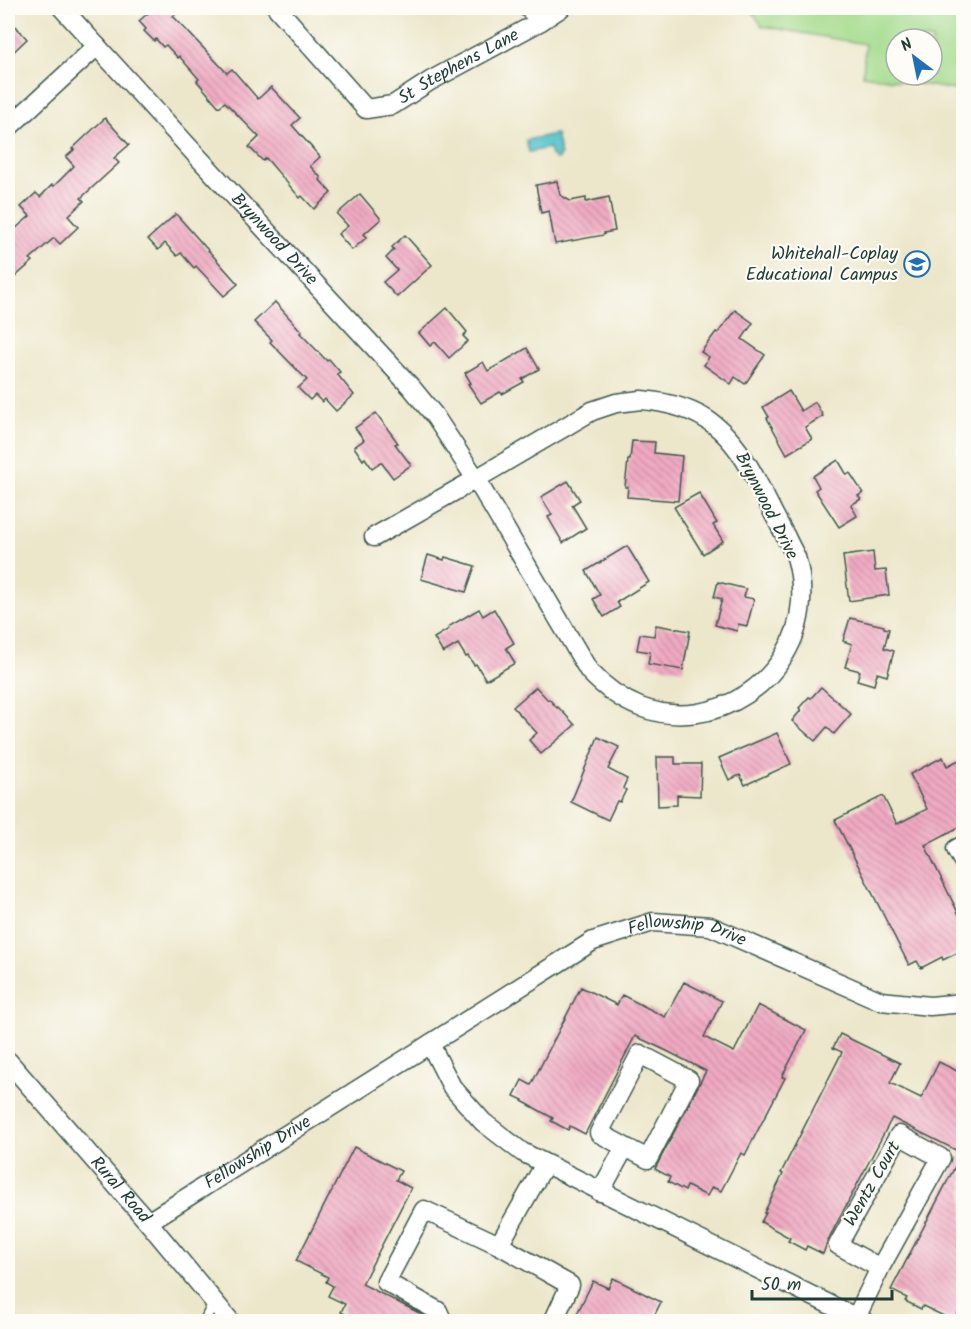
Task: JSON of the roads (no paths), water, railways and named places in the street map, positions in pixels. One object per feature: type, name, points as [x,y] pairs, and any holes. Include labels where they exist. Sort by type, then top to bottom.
[{"type":"street","name":"Brynwood Drive","points":[[62,8],[411,387],[434,415],[476,479],[589,671],[603,686],[623,700],[666,714],[691,714],[727,705],[749,693],[765,680],[781,661],[798,623],[801,582],[796,557],[747,462],[721,430],[704,418],[681,407],[661,402],[641,400],[616,403],[592,411],[476,479],[374,537]]},
{"type":"street","name":"St Stephens Lane","points":[[277,8],[366,109],[393,105],[430,81],[561,8]]},
{"type":"street","name":"St Stephens Lane","points":[[528,8],[541,21]]},
{"type":"street","points":[[8,128],[97,46]]},
{"type":"street","points":[[963,845],[956,849],[963,863]]},
{"type":"street","name":"Fellowship Drive","points":[[148,1222],[593,941],[653,922],[710,926],[881,1000],[930,1006],[963,1003]]},
{"type":"street","points":[[430,1044],[452,1087],[483,1122],[522,1152],[859,1320]]},
{"type":"street","points":[[640,1054],[689,1080],[648,1159],[625,1147],[599,1133],[640,1054]]},
{"type":"street","name":"Rural Road","points":[[8,1061],[148,1222],[231,1322]]},
{"type":"street","name":"Wentz Court","points":[[859,1320],[880,1268],[940,1158],[899,1135],[838,1245],[880,1268]]},
{"type":"street","points":[[600,1192],[625,1147]]},
{"type":"street","points":[[499,1245],[545,1164]]},
{"type":"street","points":[[443,1322],[438,1311],[386,1282],[424,1210],[499,1245],[570,1286],[553,1322]]},
{"type":"lane","points":[[204,1322],[214,1301]]},
{"type":"water","points":[[556,134],[561,155],[559,158],[555,159],[551,156],[549,148],[529,152],[526,140]]},
{"type":"place","name":"Whitehall-Coplay Educational Campus","points":[[917,264]]}]
